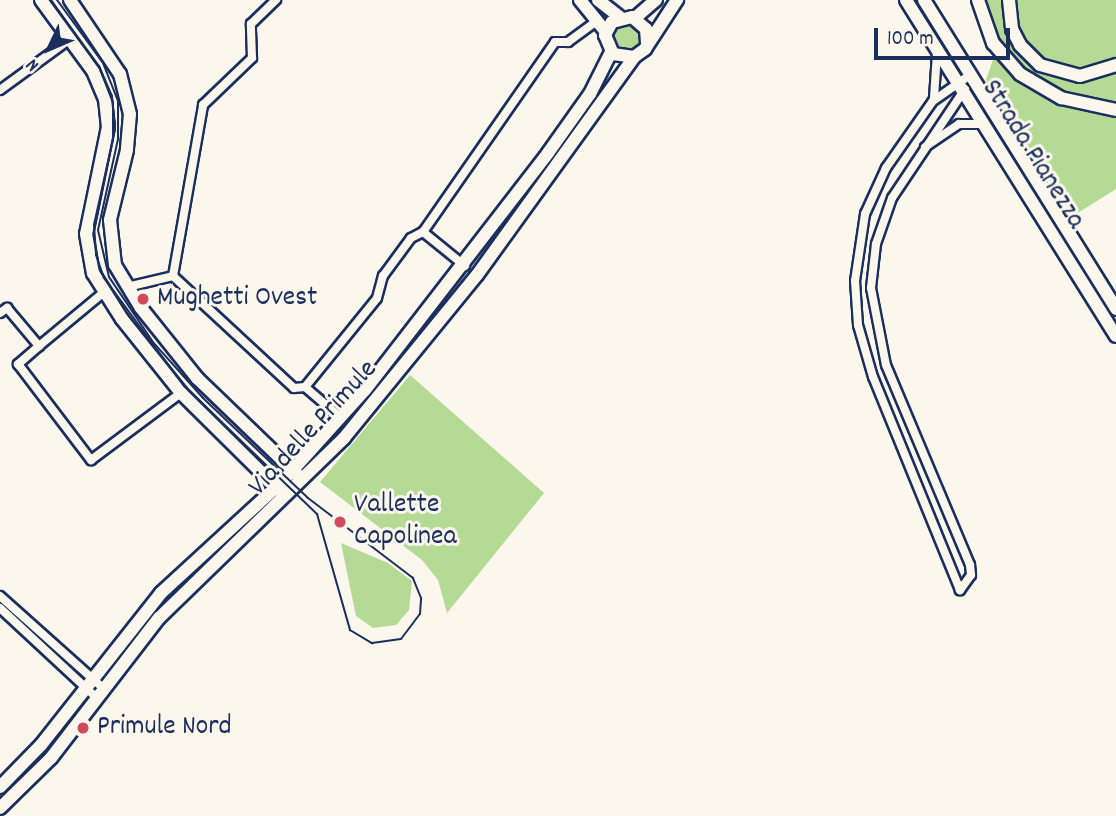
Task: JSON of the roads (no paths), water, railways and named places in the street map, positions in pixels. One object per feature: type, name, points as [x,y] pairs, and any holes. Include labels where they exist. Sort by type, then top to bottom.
[{"type":"main road","points":[[41,0],[100,83],[107,113],[86,234],[93,272],[104,292],[181,393],[286,499]]},
{"type":"main road","points":[[69,0],[112,59],[126,92],[130,131],[109,235],[115,265],[127,286],[197,377],[304,480]]},
{"type":"main road","points":[[580,0],[606,32],[611,51],[620,58],[634,57],[677,0]]},
{"type":"main road","points":[[598,0],[620,17],[635,18],[646,30],[647,43]]},
{"type":"main road","points":[[635,18],[656,0]]},
{"type":"main road","name":"Strada Pianezza","points":[[905,0],[1116,336]]},
{"type":"main road","name":"Strada Pianezza","points":[[924,0],[1116,309]]},
{"type":"main road","points":[[978,0],[993,43],[1020,74],[1061,98],[1116,110]]},
{"type":"main road","points":[[1009,0],[1012,29],[1020,45],[1040,65],[1080,76],[1116,65]]},
{"type":"main road","points":[[606,32],[620,17]]},
{"type":"main road","name":"Via delle Primule","points":[[0,787],[41,745],[161,593],[276,487],[341,418],[465,266],[590,94],[611,51]]},
{"type":"main road","name":"Via delle Primule","points":[[0,808],[51,758],[159,618],[304,480],[477,275],[634,57]]},
{"type":"main road","points":[[465,266],[477,275]]},
{"type":"street","points":[[127,286],[173,276],[203,104],[252,58],[251,24],[276,0]]},
{"type":"street","name":"Via delle Primule","points":[[173,276],[294,388],[304,387],[377,298],[383,276],[411,239],[424,232],[555,42],[568,42],[597,21]]},
{"type":"street","points":[[0,90],[69,39]]},
{"type":"street","points":[[937,51],[938,86],[933,101],[886,168],[866,214],[857,258],[856,303],[873,377],[960,590],[971,575],[970,565],[886,365],[873,312],[872,268],[883,220],[902,179],[960,87]]},
{"type":"street","points":[[933,101],[960,87],[972,77]]},
{"type":"street","points":[[922,149],[959,124],[984,124]]},
{"type":"street","points":[[424,232],[465,266]]},
{"type":"street","points":[[104,292],[18,364],[91,460],[181,393]]},
{"type":"street","points":[[3,311],[38,346]]},
{"type":"street","name":"Via delle Primule","points":[[304,387],[341,418]]},
{"type":"street","points":[[0,596],[88,685]]},
{"type":"street","points":[[0,608],[101,694]]},
{"type":"tram line","points":[[51,0],[100,69],[113,103],[113,139],[94,225],[96,255],[104,278],[184,386],[317,514],[350,630],[372,643],[401,639],[420,614],[421,598],[413,578],[308,498],[203,398],[153,342],[109,277],[98,230],[118,139],[118,101],[103,63],[57,0]]},
{"type":"place","name":"Mughetti Ovest","points":[[143,299]]},
{"type":"place","name":"Vallette Capolinea","points":[[340,522]]},
{"type":"place","name":"Primule Nord","points":[[83,728]]}]
